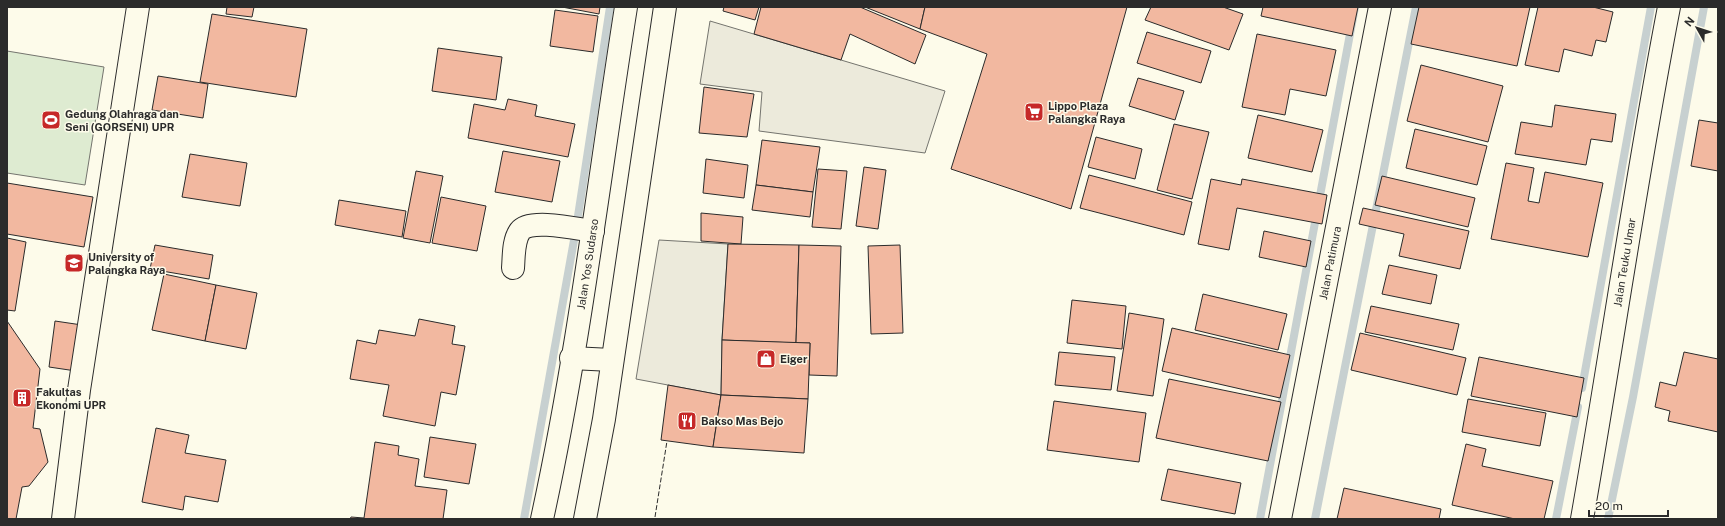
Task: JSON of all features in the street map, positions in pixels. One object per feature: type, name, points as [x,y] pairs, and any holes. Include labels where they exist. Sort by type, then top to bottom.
[{"type":"street","points":[[63,519],[79,390],[138,7]]},
{"type":"street","name":"Jalan Yos Sudarso","points":[[542,519],[551,477],[593,231],[626,7]]},
{"type":"street","points":[[585,519],[604,419],[665,7]]},
{"type":"street","name":"Jalan Patimura","points":[[1280,519],[1380,7]]},
{"type":"street","name":"Jalan Teuku Umar","points":[[1582,519],[1607,377],[1649,110],[1669,7]]},
{"type":"street","points":[[513,268],[516,238],[521,230],[526,226],[536,224],[551,225],[593,231]]},
{"type":"street","points":[[571,358],[612,360]]},
{"type":"green space","name":"Gedung Olahraga dan Seni (GORSENI) UPR","points":[[7,51],[104,67],[85,185],[7,173]]},
{"type":"shaded area","points":[[710,21],[945,91],[925,153],[759,131],[762,92],[700,84]]},
{"type":"shaded area","points":[[659,240],[728,244],[722,340],[721,395],[636,379]]},
{"type":"building","points":[[227,7],[254,7],[252,17],[226,14]]},
{"type":"building","points":[[562,7],[600,7],[599,14]]},
{"type":"building","points":[[724,7],[759,7],[755,20],[723,11]]},
{"type":"building","points":[[761,7],[860,7],[926,35],[915,64],[850,34],[841,60],[754,34]]},
{"type":"building","points":[[865,7],[925,7],[920,29]]},
{"type":"building","name":"Lippo Plaza Palangka Raya","points":[[925,7],[1127,7],[1071,209],[951,169],[987,54],[920,29]]},
{"type":"building","points":[[1151,7],[1223,7],[1243,14],[1229,50],[1145,20]]},
{"type":"building","points":[[1263,7],[1358,7],[1352,36],[1261,16]]},
{"type":"building","points":[[1419,7],[1530,7],[1517,66],[1411,44]]},
{"type":"building","points":[[1538,7],[1593,7],[1613,12],[1606,42],[1596,40],[1592,56],[1564,49],[1559,72],[1525,65]]},
{"type":"building","points":[[555,10],[598,16],[593,52],[550,46]]},
{"type":"building","points":[[212,14],[307,29],[296,97],[200,82]]},
{"type":"building","points":[[1147,32],[1211,51],[1201,83],[1137,63]]},
{"type":"building","points":[[1257,34],[1336,50],[1326,96],[1290,89],[1285,115],[1242,107]]},
{"type":"building","points":[[438,48],[502,57],[496,100],[432,91]]},
{"type":"building","points":[[1421,65],[1503,86],[1488,142],[1407,121]]},
{"type":"building","points":[[158,76],[208,84],[203,118],[152,110]]},
{"type":"building","points":[[1138,78],[1184,91],[1175,120],[1129,106]]},
{"type":"building","points":[[704,87],[754,94],[747,137],[699,133]]},
{"type":"building","points":[[508,99],[537,105],[535,116],[575,124],[568,157],[468,138],[474,104],[505,110]]},
{"type":"building","points":[[1555,105],[1616,114],[1612,142],[1591,139],[1586,165],[1515,154],[1521,122],[1552,127]]},
{"type":"building","points":[[1258,115],[1323,130],[1312,172],[1248,158]]},
{"type":"building","points":[[1699,120],[1718,123],[1718,171],[1691,166]]},
{"type":"building","points":[[1174,124],[1209,132],[1192,199],[1157,190]]},
{"type":"building","points":[[1415,129],[1487,146],[1477,185],[1406,168]]},
{"type":"building","points":[[1096,137],[1142,149],[1135,179],[1088,167]]},
{"type":"building","points":[[762,140],[820,147],[813,192],[756,185]]},
{"type":"building","points":[[503,151],[560,161],[552,202],[495,192]]},
{"type":"building","points":[[190,154],[247,163],[240,206],[182,197]]},
{"type":"building","points":[[706,159],[748,165],[744,198],[703,193]]},
{"type":"building","points":[[1506,163],[1534,168],[1528,201],[1539,203],[1545,172],[1603,183],[1588,257],[1491,239]]},
{"type":"building","points":[[864,167],[886,170],[878,229],[856,226]]},
{"type":"building","points":[[818,169],[847,171],[841,229],[812,227]]},
{"type":"building","points":[[416,171],[443,176],[430,243],[403,238]]},
{"type":"building","points":[[1089,175],[1192,202],[1184,235],[1080,208]]},
{"type":"building","points":[[1382,176],[1475,198],[1468,227],[1375,205]]},
{"type":"building","points":[[1211,179],[1241,185],[1242,179],[1327,195],[1322,224],[1237,208],[1229,250],[1198,244]]},
{"type":"building","points":[[7,183],[93,197],[84,247],[7,234]]},
{"type":"building","points":[[756,185],[813,192],[810,217],[752,210]]},
{"type":"building","points":[[441,197],[486,206],[477,251],[432,243]]},
{"type":"building","points":[[339,200],[406,211],[402,237],[335,225]]},
{"type":"building","points":[[1363,208],[1469,231],[1460,269],[1399,256],[1404,234],[1359,224]]},
{"type":"building","points":[[701,213],[743,217],[741,244],[701,241]]},
{"type":"building","points":[[1264,231],[1311,241],[1306,267],[1259,257]]},
{"type":"building","points":[[7,238],[26,242],[15,311],[7,310]]},
{"type":"building","points":[[728,244],[799,245],[796,343],[722,340]]},
{"type":"building","points":[[155,245],[213,255],[209,279],[150,269]]},
{"type":"building","points":[[799,245],[841,246],[837,376],[809,375],[810,343],[796,343]]},
{"type":"building","points":[[900,245],[903,333],[871,334],[868,246]]},
{"type":"building","points":[[1389,265],[1437,275],[1431,304],[1382,294]]},
{"type":"building","points":[[164,274],[216,285],[205,341],[152,330]]},
{"type":"building","points":[[216,285],[257,293],[246,349],[205,341]]},
{"type":"building","points":[[1203,294],[1287,314],[1278,350],[1195,330]]},
{"type":"building","points":[[1072,300],[1126,306],[1122,349],[1067,343]]},
{"type":"building","points":[[1371,306],[1459,324],[1453,350],[1365,332]]},
{"type":"building","points":[[1129,313],[1164,319],[1153,396],[1117,391]]},
{"type":"building","points":[[419,319],[455,326],[452,344],[465,346],[456,395],[441,392],[435,426],[383,416],[389,385],[350,379],[357,340],[376,344],[379,330],[415,336]]},
{"type":"building","name":"Fakultas Ekonomi UPR","points":[[7,321],[40,369],[33,428],[40,429],[48,462],[29,486],[22,487],[16,519],[7,519]]},
{"type":"building","points":[[55,321],[82,325],[76,371],[49,367]]},
{"type":"building","points":[[1172,328],[1290,355],[1280,398],[1162,371]]},
{"type":"building","points":[[1360,333],[1466,358],[1457,395],[1351,370]]},
{"type":"building","name":"Eiger","points":[[722,340],[810,343],[808,399],[721,395]]},
{"type":"building","points":[[1059,352],[1115,357],[1111,390],[1055,385]]},
{"type":"building","points":[[1684,352],[1718,359],[1718,432],[1668,421],[1670,411],[1655,407],[1660,382],[1676,386]]},
{"type":"building","points":[[1479,357],[1584,378],[1577,417],[1471,396]]},
{"type":"building","points":[[1169,379],[1281,402],[1268,461],[1156,438]]},
{"type":"building","points":[[668,385],[721,395],[713,447],[661,440]]},
{"type":"building","points":[[721,395],[808,399],[804,453],[713,447]]},
{"type":"building","points":[[1468,399],[1546,413],[1540,446],[1462,432]]},
{"type":"building","points":[[1054,401],[1146,413],[1139,462],[1047,450]]},
{"type":"building","points":[[156,428],[189,435],[185,453],[226,460],[218,502],[185,496],[183,510],[142,502]]},
{"type":"building","points":[[430,437],[476,444],[469,484],[424,477]]},
{"type":"building","points":[[375,442],[399,446],[398,455],[419,459],[415,486],[447,490],[443,519],[350,519],[351,517],[364,518]]},
{"type":"building","points":[[1466,444],[1486,449],[1482,466],[1553,481],[1544,519],[1515,519],[1452,505]]},
{"type":"building","points":[[1168,469],[1241,483],[1235,514],[1161,500]]},
{"type":"building","points":[[1344,488],[1441,509],[1439,519],[1337,519]]},
{"type":"waterway","points":[[524,519],[576,229],[610,7]]},
{"type":"waterway","points":[[1260,519],[1355,7]]},
{"type":"waterway","points":[[1315,519],[1416,7]]},
{"type":"waterway","points":[[1582,388],[1651,7]]},
{"type":"waterway","points":[[1608,519],[1633,397],[1704,7]]},
{"type":"waterway","points":[[1556,519],[1578,407]]},
{"type":"fence","points":[[655,517],[667,441]]},
{"type":"place","name":"Lippo Plaza Palangka Raya","points":[[1034,112]]},
{"type":"place","name":"Gedung Olahraga dan Seni (GORSENI) UPR","points":[[51,120]]},
{"type":"place","name":"University of Palangka Raya","points":[[74,263]]},
{"type":"place","name":"Eiger","points":[[766,359]]},
{"type":"place","name":"Fakultas Ekonomi UPR","points":[[22,398]]},
{"type":"place","name":"Bakso Mas Bejo","points":[[687,421]]}]
